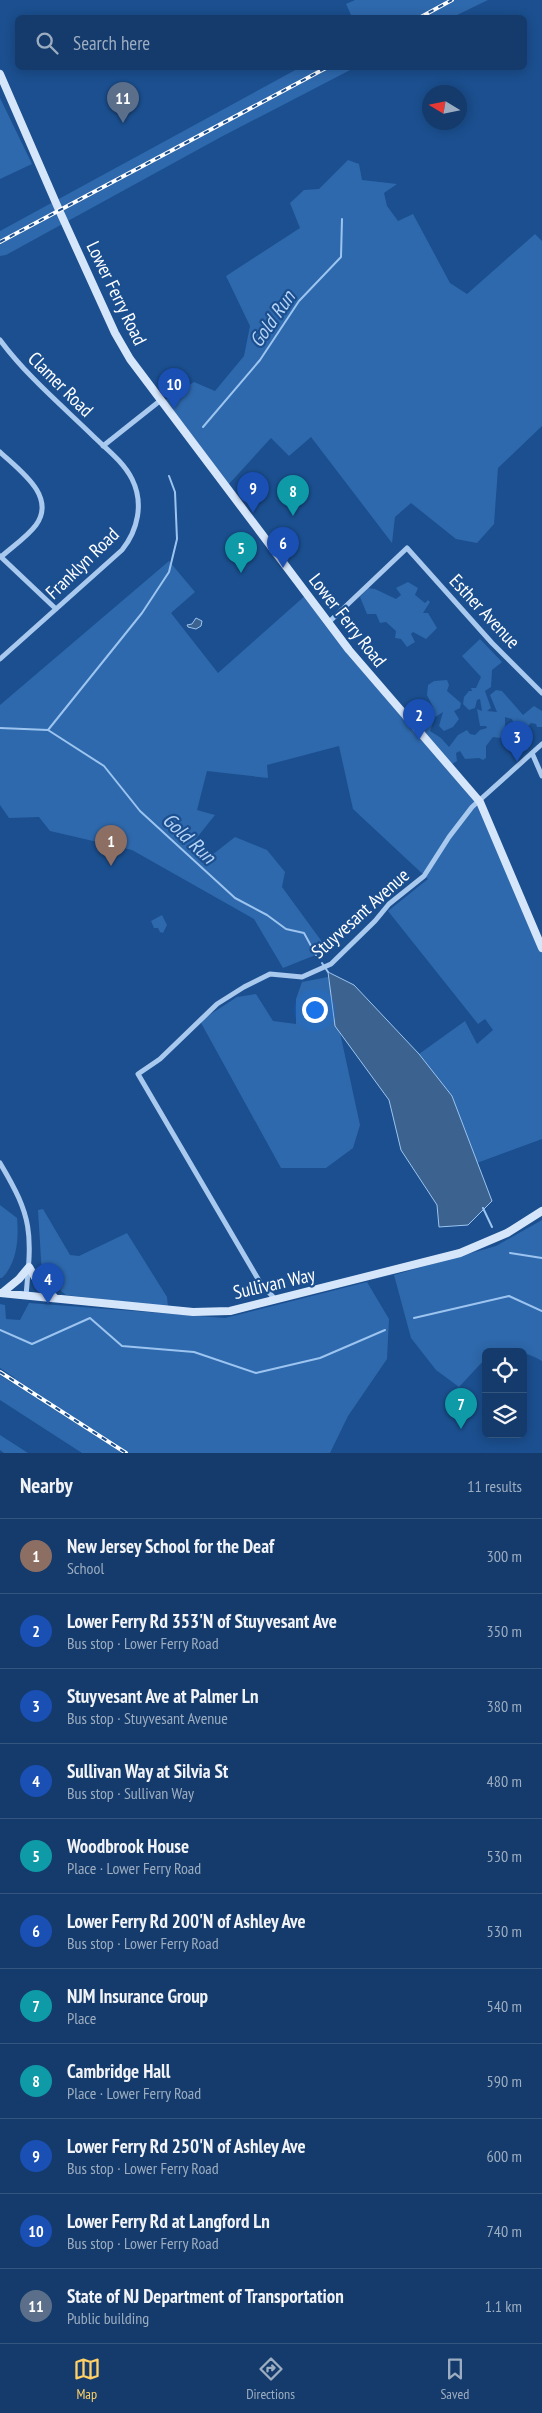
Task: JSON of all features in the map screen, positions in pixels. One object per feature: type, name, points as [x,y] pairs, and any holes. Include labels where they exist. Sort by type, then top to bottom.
[{"type":"street","name":"Lower Ferry Road","points":[[0,74],[115,333],[130,359],[328,623],[368,673],[480,802],[542,948]]},
{"type":"street","name":"Clamer Road","points":[[0,340],[27,372],[103,446]]},
{"type":"street","points":[[103,446],[161,400]]},
{"type":"street","name":"Franklyn Road","points":[[0,660],[122,550],[136,524],[138,505],[134,485],[122,464],[103,446]]},
{"type":"street","points":[[0,452],[35,486],[42,504],[38,522],[1,557],[56,610]]},
{"type":"street","name":"Esther Avenue","points":[[328,623],[407,548],[492,643],[542,693]]},
{"type":"street","name":"Stuyvesant Avenue","points":[[276,1300],[261,1284],[138,1074],[160,1059],[217,1004],[244,987],[270,974],[302,977],[331,964],[375,921],[389,904],[424,876],[449,837],[472,807],[480,802],[542,744]]},
{"type":"street","points":[[532,753],[542,776]]},
{"type":"street","points":[[0,1163],[17,1191],[26,1215],[30,1239],[26,1295]]},
{"type":"street","name":"Sullivan Way","points":[[1,1293],[202,1312],[230,1310],[460,1253],[502,1235],[542,1211]]},
{"type":"street","points":[[1,1293],[19,1279],[29,1267]]},
{"type":"street","points":[[29,1267],[40,1286],[57,1298]]},
{"type":"shaded area","points":[[355,0],[488,0],[457,15],[351,15],[346,4]]},
{"type":"shaded area","points":[[295,70],[350,70],[221,137],[6,255],[0,256],[0,231]]},
{"type":"shaded area","points":[[0,98],[32,164],[0,179]]},
{"type":"shaded area","points":[[348,160],[359,164],[362,180],[397,184],[384,193],[387,206],[398,221],[413,214],[450,283],[467,294],[535,234],[542,241],[542,426],[498,468],[494,524],[477,543],[456,539],[411,503],[395,517],[392,543],[311,437],[289,456],[271,438],[228,485],[162,402],[194,382],[215,391],[244,356],[250,326],[226,276],[300,228],[290,203],[304,190],[319,189]]},
{"type":"shaded area","points":[[169,561],[195,592],[171,613],[218,673],[307,594],[480,808],[542,950],[542,1139],[477,1163],[452,1096],[419,1054],[465,1021],[477,1044],[493,1030],[485,1019],[478,1024],[388,911],[428,879],[353,809],[339,746],[267,765],[268,778],[207,771],[197,810],[215,815],[191,845],[212,855],[235,837],[267,850],[285,872],[282,887],[328,950],[283,968],[254,919],[132,850],[50,831],[39,817],[9,818],[0,805],[0,705]]},
{"type":"shaded area","points":[[408,582],[418,588],[415,595],[425,603],[428,600],[430,602],[423,613],[428,613],[437,628],[426,639],[413,632],[411,634],[415,642],[407,647],[401,639],[395,638],[396,631],[386,622],[380,623],[376,614],[367,614],[360,597],[368,588],[375,589],[396,599],[401,595],[396,588]]},
{"type":"shaded area","points":[[196,618],[202,621],[201,626],[196,629],[188,627],[187,625],[192,624]]},
{"type":"shaded area","points":[[480,639],[502,662],[492,670],[491,687],[485,691],[491,708],[487,711],[497,712],[490,695],[496,690],[502,691],[523,715],[534,706],[542,711],[542,727],[537,727],[536,724],[531,723],[524,730],[517,732],[512,719],[505,717],[505,728],[502,735],[500,738],[493,737],[486,746],[486,758],[483,760],[479,758],[465,759],[460,751],[456,753],[457,761],[449,766],[409,711],[415,706],[419,709],[421,718],[428,717],[425,711],[428,707],[433,707],[427,695],[428,685],[434,681],[447,680],[449,685],[447,691],[461,703],[460,708],[454,711],[459,719],[453,727],[444,731],[439,726],[443,712],[435,717],[430,731],[441,738],[449,747],[458,735],[467,730],[470,734],[475,735],[480,730],[487,728],[486,726],[480,726],[477,709],[482,711],[480,699],[477,700],[475,708],[469,710],[463,704],[464,697],[469,691],[472,691],[471,688],[476,688],[481,677],[462,656]]},
{"type":"shaded area","points":[[162,915],[167,925],[163,933],[158,928],[154,928],[151,921]]},
{"type":"shaded area","points":[[328,972],[354,985],[419,1054],[452,1096],[492,1201],[468,1225],[439,1227],[437,1205],[401,1150],[389,1100],[335,1026]]},
{"type":"shaded area","points":[[328,977],[360,1125],[353,1148],[326,1168],[281,1168],[200,1021],[237,997],[256,994],[273,1021],[296,1024],[296,999],[302,982]]},
{"type":"shaded area","points":[[0,1205],[17,1218],[18,1226],[14,1258],[2,1278],[0,1278]]},
{"type":"shaded area","points":[[43,1209],[70,1255],[79,1256],[127,1233],[167,1297],[168,1307],[66,1295],[42,1275],[38,1210]]},
{"type":"shaded area","points":[[542,1220],[542,1361],[527,1355],[527,1348],[482,1348],[482,1362],[459,1387],[436,1370],[411,1338],[394,1275],[496,1246]]},
{"type":"shaded area","points":[[367,1282],[389,1319],[387,1359],[348,1416],[330,1453],[82,1453],[0,1400],[0,1375],[12,1383],[15,1378],[0,1368],[0,1304],[5,1305],[6,1319],[20,1320],[29,1303],[225,1318]]},
{"type":"shaded area","points":[[0,1435],[28,1453],[4,1453],[0,1450]]},
{"type":"waterway","name":"Gold Run","points":[[203,427],[260,360],[299,301],[341,257],[342,219]]},
{"type":"waterway","name":"Gold Run","points":[[48,730],[142,613],[169,572],[177,539],[175,492],[169,476]]},
{"type":"waterway","name":"Gold Run","points":[[0,728],[48,730],[104,766],[140,811],[235,898],[267,915],[286,929],[304,933],[316,955]]},
{"type":"waterway","name":"Gold Run","points":[[322,963],[328,972]]},
{"type":"waterway","points":[[483,1208],[492,1227]]},
{"type":"waterway","points":[[510,1253],[542,1258]]},
{"type":"waterway","points":[[414,1318],[509,1296],[542,1311]]},
{"type":"waterway","points":[[0,1330],[32,1344],[90,1318],[122,1346],[194,1352],[256,1373],[320,1358],[385,1330]]},
{"type":"railway","points":[[424,15],[452,0]]},
{"type":"railway","points":[[0,242],[322,70]]},
{"type":"railway","points":[[0,1372],[126,1453]]},
{"type":"place","name":"State of NJ Department of Transportation","points":[[123,123]]},
{"type":"place","name":"Lower Ferry Rd at Langford Ln","points":[[174,409]]},
{"type":"place","name":"Lower Ferry Rd 250'N of Ashley Ave","points":[[253,513]]},
{"type":"place","name":"Cambridge Hall","points":[[293,516]]},
{"type":"place","name":"Lower Ferry Rd 200'N of Ashley Ave","points":[[283,568]]},
{"type":"place","name":"Woodbrook House","points":[[241,573]]},
{"type":"place","name":"Lower Ferry Rd 353'N of Stuyvesant Ave","points":[[419,740]]},
{"type":"place","name":"Stuyvesant Ave at Palmer Ln","points":[[517,762]]},
{"type":"place","name":"New Jersey School for the Deaf","points":[[111,866]]},
{"type":"place","name":"Sullivan Way at Silvia St","points":[[48,1304]]},
{"type":"place","name":"NJM Insurance Group","points":[[461,1429]]}]
